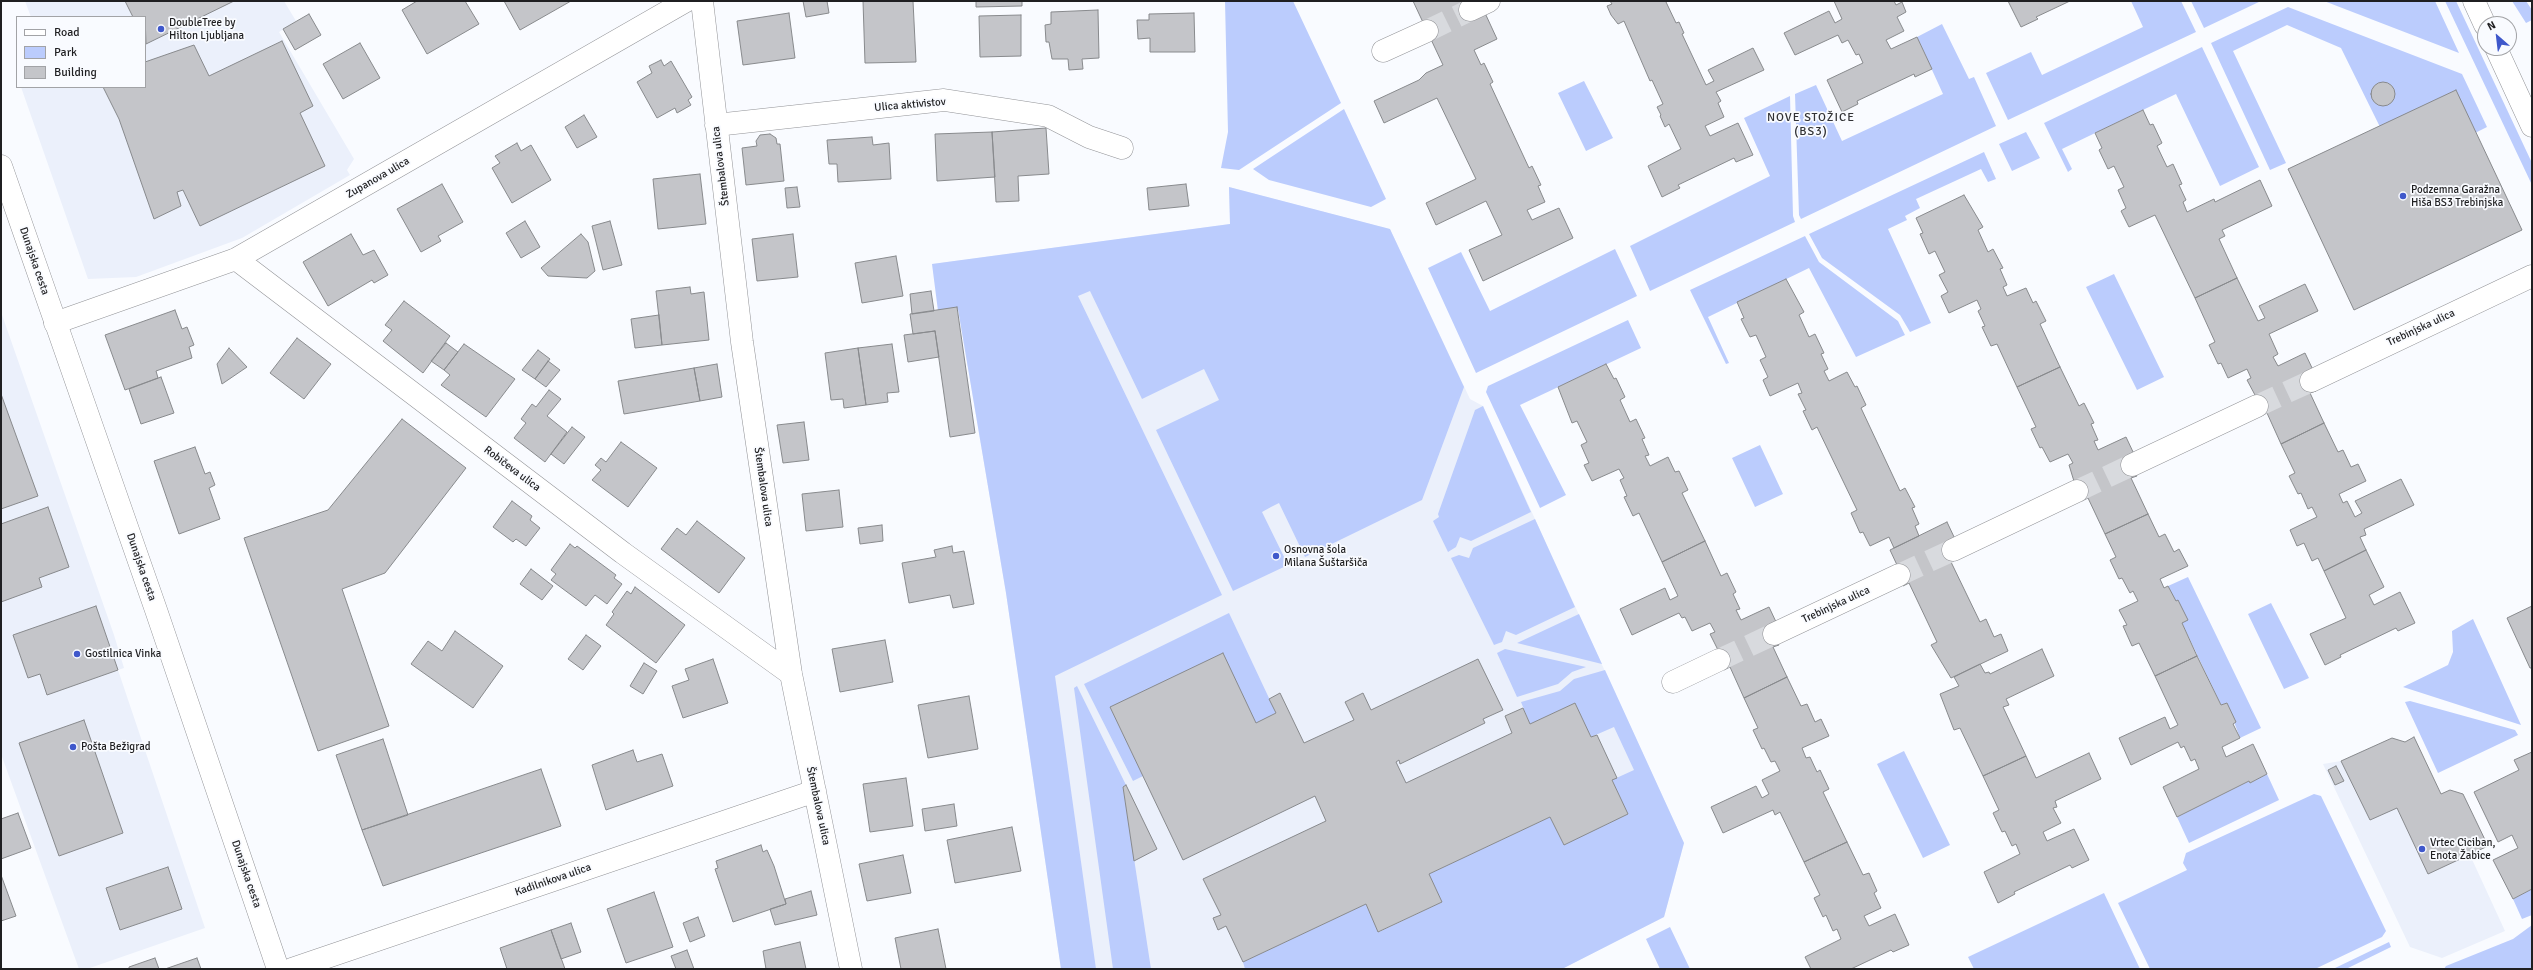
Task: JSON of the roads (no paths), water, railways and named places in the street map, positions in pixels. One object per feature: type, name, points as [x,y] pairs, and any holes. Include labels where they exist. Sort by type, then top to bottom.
[{"type":"street","name":"Zupanova ulica","points":[[55,323],[236,260],[686,1]]},
{"type":"street","name":"Štembalova ulica","points":[[702,1],[742,342],[791,674],[850,969]]},
{"type":"street","points":[[1470,10],[1490,1]]},
{"type":"street","points":[[2474,1],[2481,16]]},
{"type":"street","points":[[1383,51],[1427,31]]},
{"type":"street","points":[[2500,56],[2532,126]]},
{"type":"street","name":"Ulica aktivistov","points":[[716,125],[944,100],[1048,116],[1089,137],[1122,148]]},
{"type":"street","name":"Dunajska cesta","points":[[1,166],[156,610],[278,969]]},
{"type":"street","name":"Robičeva ulica","points":[[236,260],[623,554],[791,674]]},
{"type":"street","name":"Trebinjska ulica","points":[[2311,381],[2532,276]]},
{"type":"street","points":[[2132,465],[2257,406]]},
{"type":"street","points":[[1953,550],[2077,491]]},
{"type":"street","name":"Trebinjska ulica","points":[[1774,634],[1899,575]]},
{"type":"street","points":[[1673,682],[1719,660]]},
{"type":"street","name":"Kadilnikova ulica","points":[[292,969],[815,791]]},
{"type":"tunnel","points":[[1427,31],[1470,10]]},
{"type":"tunnel","points":[[2257,406],[2311,381]]},
{"type":"tunnel","points":[[2077,491],[2132,465]]},
{"type":"tunnel","points":[[1899,575],[1953,550]]},
{"type":"tunnel","points":[[1719,660],[1774,634]]},
{"type":"place","name":"DoubleTree by Hilton Ljubljana","points":[[161,29]]},
{"type":"place","name":"Podzemna Garažna Hiša BS3 Trebinjska","points":[[2403,196]]},
{"type":"place","name":"Osnovna šola Milana Šuštaršiča","points":[[1276,556]]},
{"type":"place","name":"Gostilnica Vinka","points":[[77,654]]},
{"type":"place","name":"Pošta Bežigrad","points":[[73,747]]},
{"type":"place","name":"Vrtec Ciciban, Enota Žabice","points":[[2422,849]]},
{"type":"district","name":"NOVE STOŽICE (BS3)","points":[[1811,125]]}]
